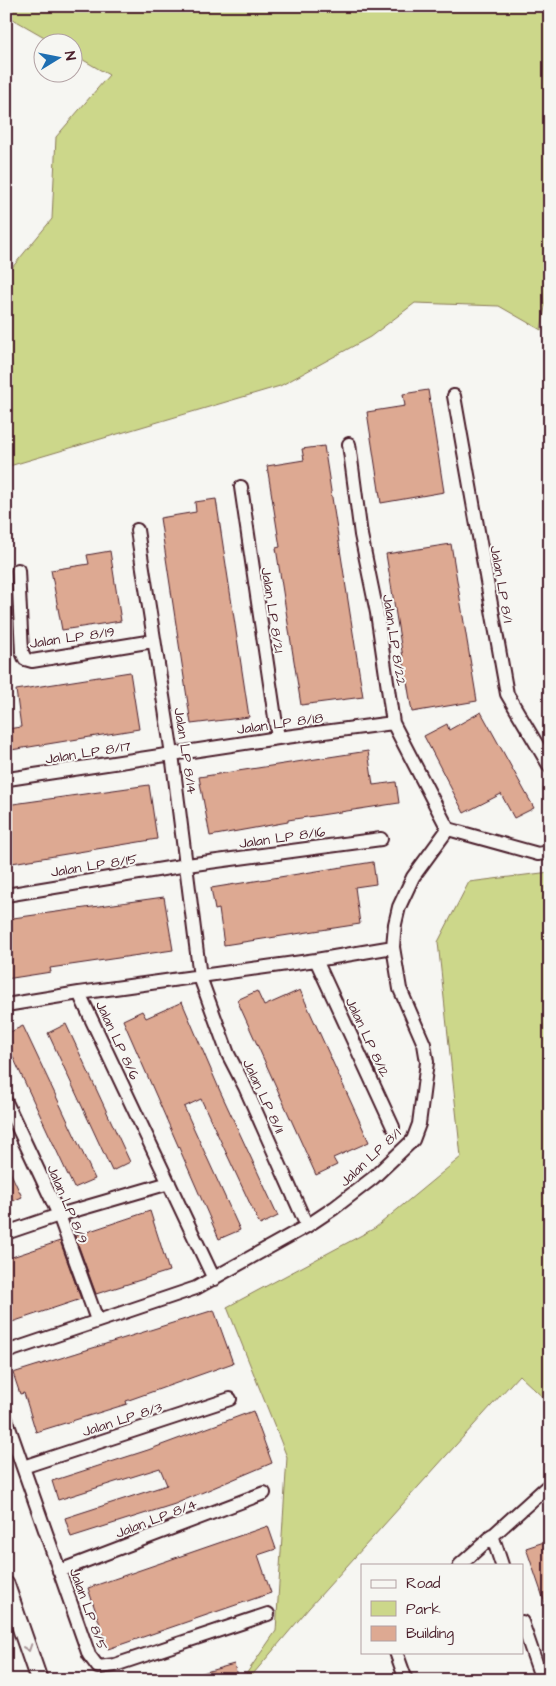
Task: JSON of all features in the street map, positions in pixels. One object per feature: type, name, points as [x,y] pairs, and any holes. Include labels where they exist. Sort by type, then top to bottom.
[{"type":"main road","points":[[6,1585],[39,1680]]},
{"type":"street","name":"Jalan LP 8/1","points":[[454,396],[507,694],[550,767]]},
{"type":"street","name":"Jalan LP 8/22","points":[[349,444],[361,535],[377,613],[393,723],[448,829]]},
{"type":"street","name":"Jalan LP 8/21","points":[[241,487],[278,738]]},
{"type":"street","name":"Jalan LP 8/14","points":[[137,530],[172,754],[200,977]]},
{"type":"street","name":"Jalan LP 8/19","points":[[18,570],[22,652],[25,659],[32,661],[153,641]]},
{"type":"street","name":"Jalan LP 8/18","points":[[172,754],[393,723]]},
{"type":"street","name":"Jalan LP 8/17","points":[[8,779],[172,754]]},
{"type":"street","name":"Jalan LP 8/1","points":[[6,1352],[196,1288],[214,1279],[307,1226],[356,1192],[389,1164],[413,1140],[419,1124],[427,1062],[424,1044],[400,989],[393,946],[395,924],[407,888],[448,829]]},
{"type":"street","points":[[448,829],[538,854],[550,852]]},
{"type":"street","name":"Jalan LP 8/16","points":[[187,866],[381,839]]},
{"type":"street","name":"Jalan LP 8/15","points":[[6,895],[187,866]]},
{"type":"street","name":"Jalan LP 8/6","points":[[214,1279],[80,993],[316,960],[393,946]]},
{"type":"street","name":"Jalan LP 8/12","points":[[316,960],[393,1126]]},
{"type":"street","name":"Jalan LP 8/11","points":[[200,977],[228,1054],[245,1087],[307,1226]]},
{"type":"street","points":[[6,1005],[80,993]]},
{"type":"street","name":"Jalan LP 8/9","points":[[6,1102],[59,1215],[97,1320]]},
{"type":"street","points":[[6,1233],[59,1215],[169,1183]]},
{"type":"street","name":"Jalan LP 8/3","points":[[23,1468],[230,1399]]},
{"type":"street","name":"Jalan LP 8/5","points":[[6,1420],[89,1655],[98,1667],[115,1665],[268,1614]]},
{"type":"street","points":[[461,1564],[550,1484]]},
{"type":"street","name":"Jalan LP 8/4","points":[[59,1571],[264,1493]]},
{"type":"street","points":[[492,1535],[502,1564]]},
{"type":"street","points":[[524,1628],[542,1680]]},
{"type":"street","points":[[397,1654],[406,1680]]},
{"type":"green space","points":[[6,6],[550,6],[550,277],[541,330],[499,306],[415,303],[370,337],[280,386],[6,467],[6,275],[52,219],[56,137],[109,75],[82,59],[82,32],[36,32],[6,15]]},
{"type":"green space","points":[[550,872],[550,1404],[519,1375],[309,1608],[248,1680],[242,1680],[276,1631],[287,1457],[227,1307],[375,1228],[461,1157],[438,942],[469,882]]},
{"type":"building","points":[[428,390],[444,492],[381,503],[367,412],[405,406],[403,394]]},
{"type":"building","points":[[324,446],[363,697],[301,705],[276,548],[280,547],[267,466],[304,460],[302,449]]},
{"type":"building","points":[[216,499],[249,717],[191,724],[160,518],[196,512],[195,502]]},
{"type":"building","points":[[451,544],[477,701],[412,712],[386,554]]},
{"type":"building","points":[[110,551],[121,621],[62,630],[51,570],[89,564],[87,555]]},
{"type":"building","points":[[130,672],[139,729],[11,750],[7,729],[21,727],[16,690]]},
{"type":"building","points":[[481,712],[534,808],[514,818],[501,794],[464,813],[424,736],[447,724],[449,730]]},
{"type":"building","points":[[368,751],[373,785],[396,782],[399,803],[288,820],[288,822],[210,836],[199,777]]},
{"type":"building","points":[[149,785],[157,839],[6,864],[6,805]]},
{"type":"building","points":[[373,862],[376,884],[355,887],[360,924],[224,945],[219,909],[215,910],[211,888]]},
{"type":"building","points":[[164,897],[173,950],[50,968],[51,972],[6,979],[6,919]]},
{"type":"building","points":[[300,990],[369,1142],[333,1158],[337,1165],[316,1175],[237,1000],[257,991],[264,1006]]},
{"type":"building","points":[[182,1002],[220,1091],[278,1216],[260,1225],[201,1099],[184,1107],[240,1230],[219,1239],[123,1020],[142,1011],[146,1018]]},
{"type":"building","points":[[66,1024],[130,1162],[112,1171],[48,1033]]},
{"type":"building","points":[[23,1026],[95,1179],[74,1188],[6,1042],[6,1034]]},
{"type":"building","points":[[6,1163],[22,1197],[6,1204]]},
{"type":"building","points":[[150,1211],[169,1271],[96,1294],[75,1236]]},
{"type":"building","points":[[60,1241],[81,1299],[6,1324],[6,1259]]},
{"type":"building","points":[[214,1310],[233,1363],[126,1401],[127,1404],[36,1432],[24,1393],[20,1394],[13,1373]]},
{"type":"building","points":[[253,1411],[272,1463],[175,1504],[71,1537],[65,1518],[167,1485],[160,1468],[58,1500],[52,1481],[148,1450]]},
{"type":"building","points":[[268,1526],[276,1549],[258,1555],[271,1593],[108,1649],[88,1588]]},
{"type":"building","points":[[550,1540],[550,1611],[548,1612],[526,1548]]},
{"type":"building","points":[[234,1664],[238,1680],[188,1680],[188,1677]]}]
